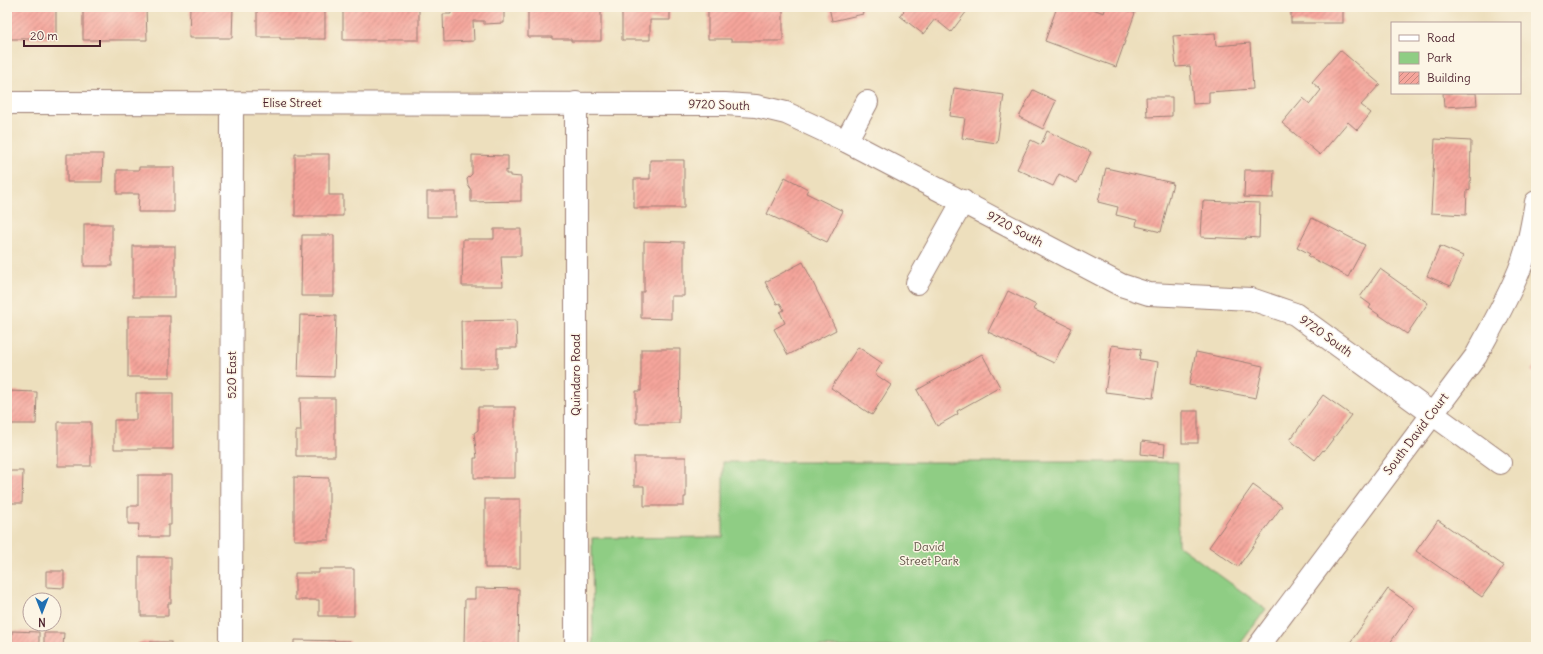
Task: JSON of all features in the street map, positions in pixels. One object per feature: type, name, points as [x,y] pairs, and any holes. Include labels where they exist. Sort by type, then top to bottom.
[{"type":"street","points":[[846,141],[867,102]]},
{"type":"street","name":"Elise Street","points":[[7,103],[576,103]]},
{"type":"street","name":"9720 South","points":[[576,103],[726,104],[756,106],[786,113],[846,141],[963,201],[1121,285],[1149,294],[1251,299],[1295,314],[1500,463]]},
{"type":"street","name":"Quindaro Road","points":[[576,103],[576,647]]},
{"type":"street","name":"520 East","points":[[231,647],[232,104]]},
{"type":"street","points":[[917,283],[963,201]]},
{"type":"street","name":"South David Court","points":[[1258,647],[1476,356],[1500,312],[1519,270],[1531,232],[1536,202]]},
{"type":"green space","name":"David Street Park","points":[[723,462],[1178,462],[1178,545],[1266,609],[1238,647],[593,647],[592,538],[723,537]]},
{"type":"building","points":[[7,7],[56,7],[56,39],[7,39]]},
{"type":"building","points":[[83,7],[146,7],[147,40],[83,40]]},
{"type":"building","points":[[190,7],[233,8],[232,38],[189,38]]},
{"type":"building","points":[[257,7],[325,7],[325,39],[280,39],[280,37],[257,37]]},
{"type":"building","points":[[343,7],[419,7],[419,40],[343,40]]},
{"type":"building","points":[[451,7],[504,7],[504,23],[484,24],[484,21],[473,21],[474,41],[444,42],[443,14],[451,14]]},
{"type":"building","points":[[528,7],[601,7],[601,41],[571,41],[571,39],[552,39],[552,37],[528,37]]},
{"type":"building","points":[[622,7],[670,7],[670,20],[650,20],[650,40],[622,40]]},
{"type":"building","points":[[708,7],[783,7],[783,41],[731,41],[731,39],[708,39]]},
{"type":"building","points":[[829,7],[861,7],[863,14],[832,21]]},
{"type":"building","points":[[907,7],[970,7],[951,32],[935,19],[923,34],[900,16]]},
{"type":"building","points":[[1057,7],[1087,7],[1104,13],[1106,7],[1117,7],[1135,13],[1116,67],[1045,41]]},
{"type":"building","points":[[1291,7],[1343,7],[1343,23],[1291,23]]},
{"type":"building","points":[[1215,33],[1216,46],[1250,43],[1253,89],[1209,92],[1209,103],[1193,104],[1190,66],[1176,67],[1173,36]]},
{"type":"building","points":[[1340,50],[1380,84],[1361,105],[1371,113],[1357,130],[1348,122],[1320,155],[1282,123],[1303,98],[1310,104],[1321,90],[1312,82]]},
{"type":"building","points":[[954,88],[1004,95],[997,143],[962,138],[965,118],[950,116]]},
{"type":"building","points":[[1033,90],[1056,101],[1043,129],[1019,117]]},
{"type":"building","points":[[1443,94],[1476,94],[1477,105],[1444,107]]},
{"type":"building","points":[[1146,97],[1172,97],[1172,116],[1147,117]]},
{"type":"building","points":[[1047,131],[1091,152],[1077,183],[1059,174],[1053,186],[1017,169],[1031,140],[1041,145]]},
{"type":"building","points":[[1435,139],[1471,141],[1470,190],[1467,189],[1466,215],[1431,213]]},
{"type":"building","points":[[67,154],[103,154],[102,182],[67,182]]},
{"type":"building","points":[[295,154],[329,154],[329,195],[343,195],[343,216],[295,216]]},
{"type":"building","points":[[472,155],[508,156],[508,171],[506,170],[506,174],[521,177],[521,201],[471,202],[471,190],[467,179],[472,174]]},
{"type":"building","points":[[650,160],[684,160],[684,208],[634,208],[634,179],[650,179]]},
{"type":"building","points":[[139,167],[174,167],[174,212],[138,212],[139,194],[117,194],[117,170],[139,170]]},
{"type":"building","points":[[1106,168],[1173,183],[1161,232],[1136,226],[1137,220],[1116,215],[1118,207],[1098,202]]},
{"type":"building","points":[[1245,170],[1274,170],[1273,198],[1244,197]]},
{"type":"building","points":[[785,177],[808,189],[806,193],[843,211],[827,242],[767,214]]},
{"type":"building","points":[[427,192],[456,192],[456,217],[427,217]]},
{"type":"building","points":[[1203,201],[1260,203],[1259,238],[1246,237],[1245,239],[1201,237]]},
{"type":"building","points":[[1312,218],[1365,245],[1348,277],[1308,256],[1310,254],[1297,247]]},
{"type":"building","points":[[84,224],[112,224],[112,266],[84,266]]},
{"type":"building","points":[[494,229],[521,229],[521,256],[501,256],[503,286],[462,286],[463,239],[494,239]]},
{"type":"building","points":[[302,235],[334,235],[334,296],[301,296]]},
{"type":"building","points":[[644,241],[684,242],[684,296],[671,296],[671,319],[641,318],[641,292],[644,292]]},
{"type":"building","points":[[133,246],[175,246],[175,297],[133,297]]},
{"type":"building","points":[[1440,246],[1463,256],[1451,286],[1427,276]]},
{"type":"building","points":[[803,262],[836,330],[788,355],[774,329],[785,323],[780,312],[784,310],[780,303],[777,304],[765,282]]},
{"type":"building","points":[[1380,269],[1428,303],[1407,334],[1369,308],[1371,305],[1360,297]]},
{"type":"building","points":[[7,282],[9,282],[9,302],[7,302]]},
{"type":"building","points":[[1008,291],[1036,305],[1033,309],[1072,328],[1054,363],[988,332]]},
{"type":"building","points":[[300,315],[336,316],[334,377],[298,376]]},
{"type":"building","points":[[128,316],[170,316],[170,377],[128,377]]},
{"type":"building","points":[[516,320],[517,348],[497,348],[497,368],[462,368],[461,321]]},
{"type":"building","points":[[1112,345],[1141,349],[1139,359],[1158,362],[1153,398],[1105,392]]},
{"type":"building","points":[[858,347],[882,363],[875,374],[891,385],[872,415],[831,388]]},
{"type":"building","points":[[641,349],[680,349],[679,423],[636,423],[636,391],[641,391]]},
{"type":"building","points":[[1196,352],[1263,366],[1256,398],[1189,385]]},
{"type":"building","points":[[982,354],[1000,387],[957,411],[958,414],[937,426],[917,390]]},
{"type":"building","points":[[1536,363],[1536,374],[1531,371]]},
{"type":"building","points":[[7,391],[37,392],[36,424],[7,424]]},
{"type":"building","points":[[136,393],[173,393],[173,449],[114,449],[114,420],[136,420]]},
{"type":"building","points":[[1323,395],[1351,415],[1324,451],[1323,450],[1315,460],[1290,440]]},
{"type":"building","points":[[300,398],[335,398],[335,456],[296,456],[296,431],[301,431]]},
{"type":"building","points":[[478,407],[515,407],[515,478],[474,478],[474,458],[477,458],[474,433],[478,430]]},
{"type":"building","points":[[1182,411],[1198,411],[1198,443],[1182,443]]},
{"type":"building","points":[[58,422],[91,422],[91,466],[58,466]]},
{"type":"building","points":[[1142,441],[1165,444],[1164,457],[1141,454]]},
{"type":"building","points":[[634,457],[686,457],[686,497],[684,497],[684,506],[644,506],[644,486],[634,486]]},
{"type":"building","points":[[7,471],[23,471],[22,503],[7,503]]},
{"type":"building","points":[[138,475],[171,475],[171,525],[168,525],[168,537],[138,537],[139,524],[128,524],[128,506],[138,506]]},
{"type":"building","points":[[294,477],[329,478],[329,540],[294,540]]},
{"type":"building","points":[[1253,485],[1282,506],[1238,567],[1209,547]]},
{"type":"building","points":[[485,499],[520,499],[520,568],[485,568]]},
{"type":"building","points":[[1438,520],[1504,566],[1482,597],[1416,551]]},
{"type":"building","points":[[139,557],[171,557],[171,603],[168,603],[168,616],[141,616],[141,602],[139,602]]},
{"type":"building","points":[[319,569],[354,569],[354,616],[319,616],[319,600],[295,600],[295,573],[319,573]]},
{"type":"building","points":[[46,571],[64,571],[64,588],[46,587]]},
{"type":"building","points":[[475,588],[519,589],[518,647],[486,647],[486,644],[464,644],[465,599],[475,599]]},
{"type":"building","points":[[1388,589],[1415,608],[1387,647],[1347,647]]},
{"type":"building","points":[[12,631],[39,632],[39,647],[12,647]]},
{"type":"building","points":[[44,633],[64,633],[63,647],[44,647]]},
{"type":"building","points":[[294,640],[350,641],[350,647],[294,647]]},
{"type":"building","points":[[139,642],[171,642],[171,647],[139,647]]}]
